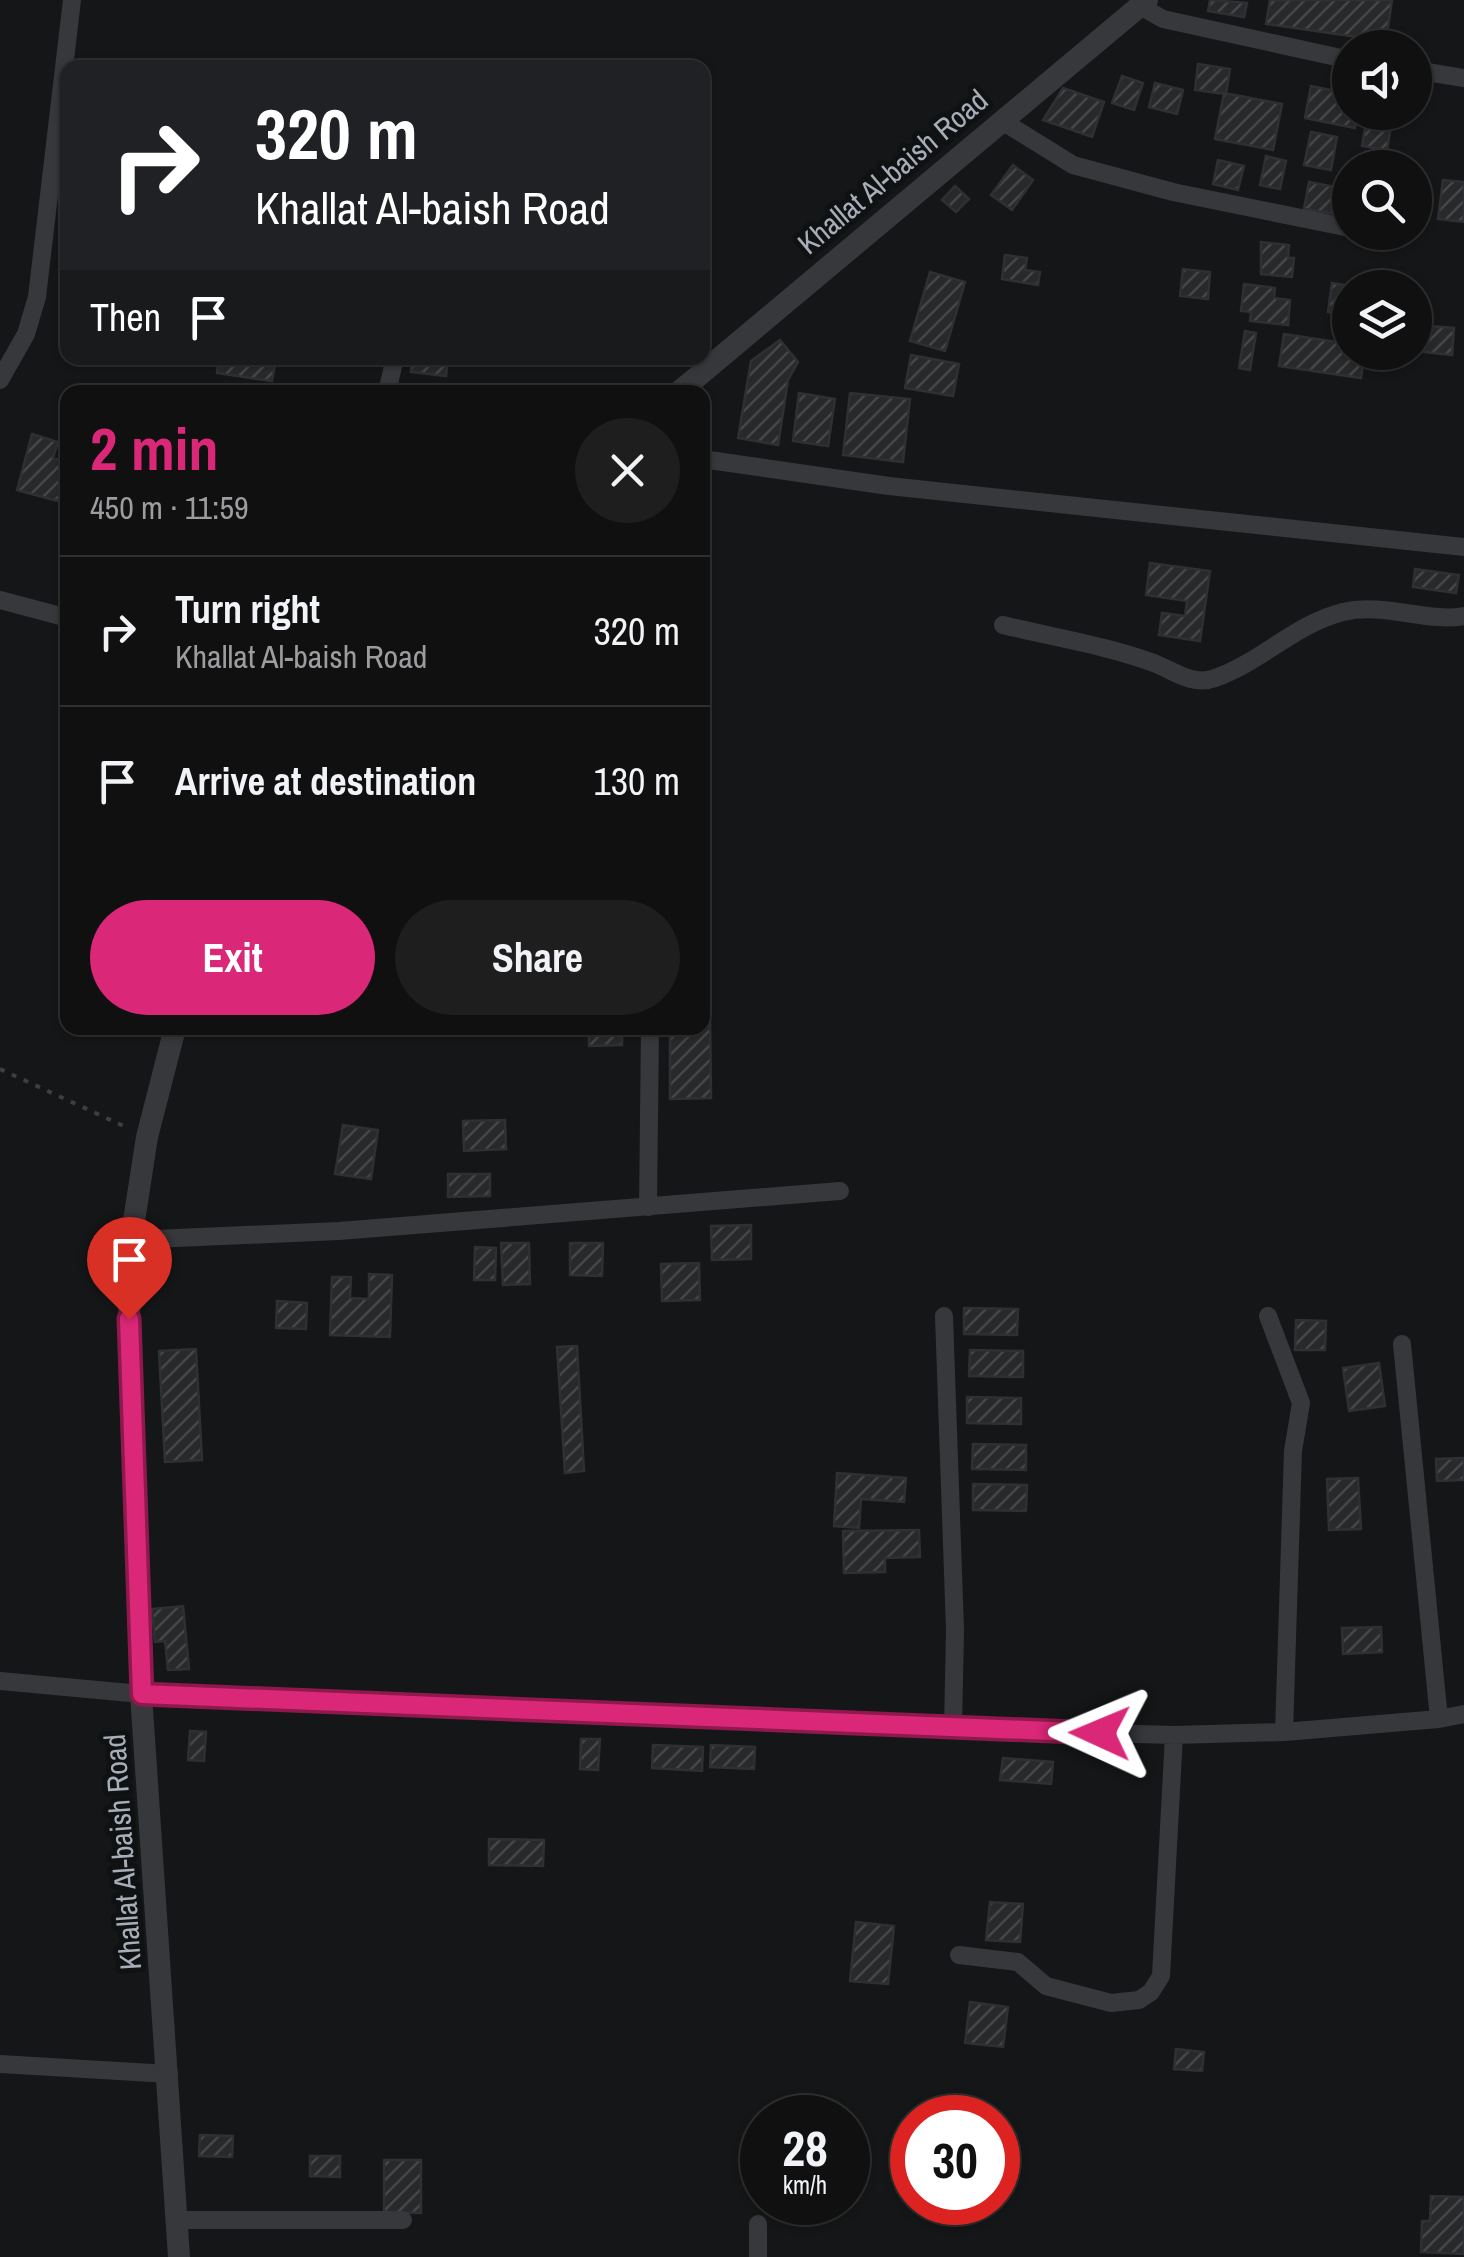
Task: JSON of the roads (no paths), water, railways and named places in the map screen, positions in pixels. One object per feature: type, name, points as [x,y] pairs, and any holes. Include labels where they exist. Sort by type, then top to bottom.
[{"type":"street","points":[[65,60],[72,0]]},
{"type":"street","points":[[1143,3],[1163,19],[1332,56]]},
{"type":"street","name":"Khallat Al-baish Road","points":[[687,385],[1143,3]]},
{"type":"street","points":[[1432,73],[1464,78]]},
{"type":"street","points":[[0,380],[26,334],[37,297],[60,102]]},
{"type":"street","points":[[1002,121],[1073,165],[1172,192],[1332,224]]},
{"type":"street","points":[[710,460],[889,486],[1464,547]]},
{"type":"street","points":[[0,600],[60,616]]},
{"type":"street","points":[[1003,626],[1150,661],[1191,680],[1206,681],[1234,670],[1301,628],[1345,612],[1395,608],[1464,616]]},
{"type":"street","name":"Khallat Al-baish Road","points":[[173,1035],[148,1137],[131,1240],[130,1454],[179,2257]]},
{"type":"street","points":[[648,1208],[650,1035]]},
{"type":"street","points":[[131,1240],[339,1231],[840,1191]]},
{"type":"street","points":[[944,1316],[954,1630],[953,1729]]},
{"type":"street","points":[[1268,1316],[1301,1403],[1293,1451],[1284,1732]]},
{"type":"street","points":[[1402,1344],[1439,1719]]},
{"type":"street","points":[[0,1681],[142,1694],[1174,1735],[1284,1732],[1464,1714]]},
{"type":"street","points":[[959,1955],[1018,1962],[1046,1986],[1110,2003],[1139,2000],[1151,1992],[1160,1976],[1174,1735]]},
{"type":"street","points":[[0,2064],[169,2074]]},
{"type":"street","points":[[178,2220],[403,2220]]},
{"type":"street","points":[[758,2225],[758,2257]]}]
